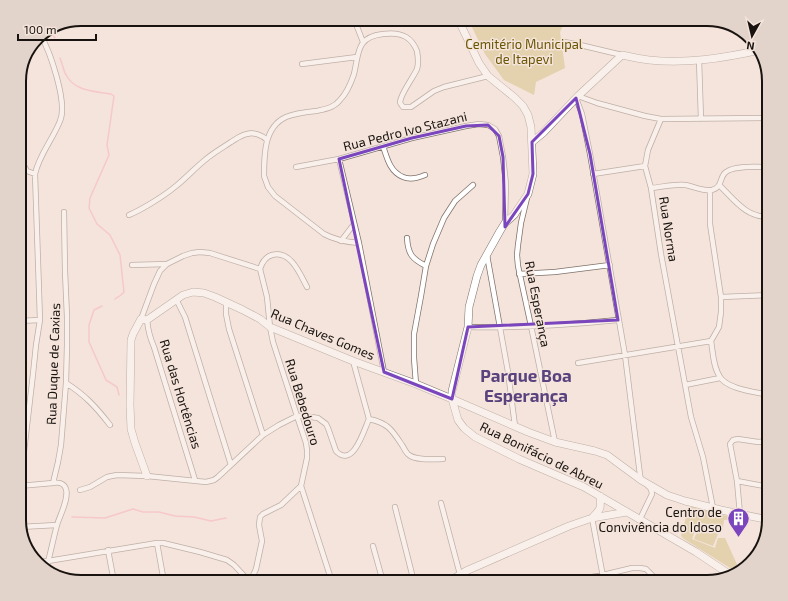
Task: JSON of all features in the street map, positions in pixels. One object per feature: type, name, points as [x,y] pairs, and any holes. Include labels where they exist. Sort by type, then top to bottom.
[{"type":"main road","name":"Rua Bonifácio de Abreu","points":[[461,26],[479,63],[488,76],[514,97],[523,106],[528,115],[531,128],[533,174],[528,194],[514,215],[505,223],[493,242],[481,265],[473,289],[469,307],[468,327],[452,391],[452,399],[458,420],[464,428],[475,437],[519,459],[584,486],[696,552],[726,572]]},
{"type":"main road","points":[[532,142],[622,55],[661,61],[700,60],[732,55]]},
{"type":"main road","name":"Rua Chaves Gomes","points":[[144,320],[188,293],[204,292],[253,315],[270,326],[353,361],[416,384],[555,442],[607,455],[643,482],[664,493],[685,501],[762,519]]},
{"type":"main road","points":[[144,320],[133,334],[131,340],[130,405],[135,443],[147,476]]},
{"type":"main road","points":[[592,518],[600,510],[600,496]]},
{"type":"main road","points":[[466,575],[492,559],[569,526],[592,518],[627,512]]},
{"type":"street","points":[[357,26],[364,42]]},
{"type":"street","points":[[359,243],[341,241],[324,234],[279,199],[268,187],[264,176],[267,140],[272,130],[285,117],[335,106],[344,96],[351,84],[359,50],[364,42],[372,36],[380,34],[394,33],[402,35],[406,37],[416,48],[418,63],[400,102],[403,107],[411,107],[434,91],[444,87],[488,76]]},
{"type":"street","points":[[26,431],[40,320],[35,174],[39,161],[61,119],[62,111],[55,72],[43,41]]},
{"type":"street","points":[[564,42],[622,55]]},
{"type":"street","points":[[302,64],[357,57]]},
{"type":"street","points":[[700,60],[700,118]]},
{"type":"street","points":[[577,97],[597,104],[661,119],[762,118]]},
{"type":"street","points":[[577,97],[582,114],[610,265],[625,355],[640,475],[643,482],[651,489],[652,494],[640,519]]},
{"type":"street","name":"Rua Norma","points":[[661,119],[648,150],[645,166],[651,188],[690,417],[703,457],[713,508]]},
{"type":"street","name":"Rua Pedro Ivo Stazani","points":[[296,168],[339,159],[412,138],[466,126],[479,124],[488,125],[495,129],[499,136],[503,157],[506,184],[505,223]]},
{"type":"street","points":[[129,215],[175,187],[204,161],[241,136],[248,134],[260,135],[267,140]]},
{"type":"street","points":[[383,146],[388,162],[397,174],[408,179],[425,175]]},
{"type":"street","points":[[339,159],[359,243],[384,372]]},
{"type":"street","points":[[593,174],[645,166]]},
{"type":"street","points":[[651,188],[684,185],[710,190],[715,189],[719,185],[727,171],[741,168],[762,167]]},
{"type":"street","points":[[26,169],[35,174]]},
{"type":"street","points":[[416,384],[413,353],[414,334],[426,266],[433,244],[447,213],[455,200],[472,185]]},
{"type":"street","points":[[719,185],[747,211],[762,216]]},
{"type":"street","points":[[710,190],[710,224],[721,297],[719,327],[711,341],[714,362],[720,378],[724,383],[742,390],[762,393]]},
{"type":"street","name":"Rua Esperança","points":[[528,194],[521,223],[518,245],[517,255],[519,274],[555,442]]},
{"type":"street","name":"Rua Duque de Caxias","points":[[53,483],[59,456],[66,383],[67,317],[64,212]]},
{"type":"street","points":[[341,241],[354,224]]},
{"type":"street","points":[[407,238],[407,246],[412,257],[426,266]]},
{"type":"street","points":[[144,320],[154,284],[160,271],[167,264],[192,253],[210,253],[260,269],[261,264],[267,257],[276,255],[286,256],[298,270],[307,287]]},
{"type":"street","points":[[487,255],[508,372],[515,426]]},
{"type":"street","points":[[132,265],[167,264]]},
{"type":"street","points":[[519,274],[555,272],[610,265]]},
{"type":"street","name":"Rua Bebedouro","points":[[260,269],[267,296],[270,326],[275,350],[306,443],[307,458],[301,486]]},
{"type":"street","points":[[721,297],[762,295]]},
{"type":"street","points":[[176,299],[185,317],[231,465]]},
{"type":"street","points":[[226,302],[226,314],[229,329],[263,435]]},
{"type":"street","points":[[26,321],[40,320]]},
{"type":"street","name":"Rua das Hortências","points":[[144,320],[154,347],[195,480]]},
{"type":"street","points":[[468,327],[531,326],[618,320]]},
{"type":"street","points":[[578,363],[711,341]]},
{"type":"street","points":[[80,490],[90,487],[112,476],[147,476],[206,482],[214,480],[218,478],[263,435],[297,416],[311,417],[322,420],[328,428],[336,451],[343,456],[347,456],[352,453],[356,447],[369,419],[353,361]]},
{"type":"street","points":[[685,385],[720,378]]},
{"type":"street","points":[[66,383],[80,392],[110,424]]},
{"type":"street","points":[[369,419],[388,426],[410,456],[424,459],[443,459]]},
{"type":"street","points":[[740,514],[737,481],[730,444],[733,440],[738,439],[762,442]]},
{"type":"street","points":[[737,481],[762,486]]},
{"type":"street","points":[[26,485],[57,482],[65,486],[66,489],[64,503],[47,564]]},
{"type":"street","points":[[254,575],[256,570],[262,541],[259,525],[260,517],[280,505],[301,486],[330,575]]},
{"type":"street","points":[[652,494],[664,493]]},
{"type":"street","points":[[441,503],[460,575]]},
{"type":"street","points":[[395,507],[412,575]]},
{"type":"street","points":[[592,518],[603,575],[632,568],[646,570],[651,575]]},
{"type":"street","points":[[27,527],[57,525]]},
{"type":"street","points":[[157,542],[163,575]]},
{"type":"street","points":[[45,561],[157,542],[172,544],[227,560],[243,575]]},
{"type":"street","points":[[373,546],[381,575]]},
{"type":"street","points":[[108,550],[113,575]]},
{"type":"highlighted area","points":[[576,98],[590,154],[618,320],[468,327],[452,399],[384,372],[339,159],[412,138],[466,126],[488,125],[499,136],[503,157],[505,227],[528,194],[533,174],[532,142]]},
{"type":"green space","name":"Cemitério Municipal de Itapevi","points":[[471,26],[563,26],[560,32],[565,68],[536,82],[534,95],[504,80],[485,54]]},
{"type":"green space","points":[[689,506],[738,519],[724,520],[723,527],[701,523],[697,525],[692,539],[715,548],[718,538],[725,538],[738,566],[731,569],[681,536]]},
{"type":"green space","points":[[699,527],[718,534],[713,546],[694,539]]},
{"type":"waterway","points":[[52,34],[55,38]]},
{"type":"waterway","points":[[60,58],[65,73],[74,84],[85,90],[111,94],[114,96],[107,145],[109,155],[90,198],[89,208],[97,224],[110,235],[120,255],[124,292],[115,299]]},
{"type":"waterway","points":[[102,306],[94,310],[89,325],[89,342],[106,380],[117,387],[119,395]]},
{"type":"waterway","points":[[72,517],[105,518],[133,509],[143,512],[159,512],[175,516],[194,517],[211,521],[226,518]]},
{"type":"place","name":"Centro de Convivência do Idoso","points":[[738,538]]},
{"type":"district","name":"Parque Boa Esperança","points":[[526,385]]}]
